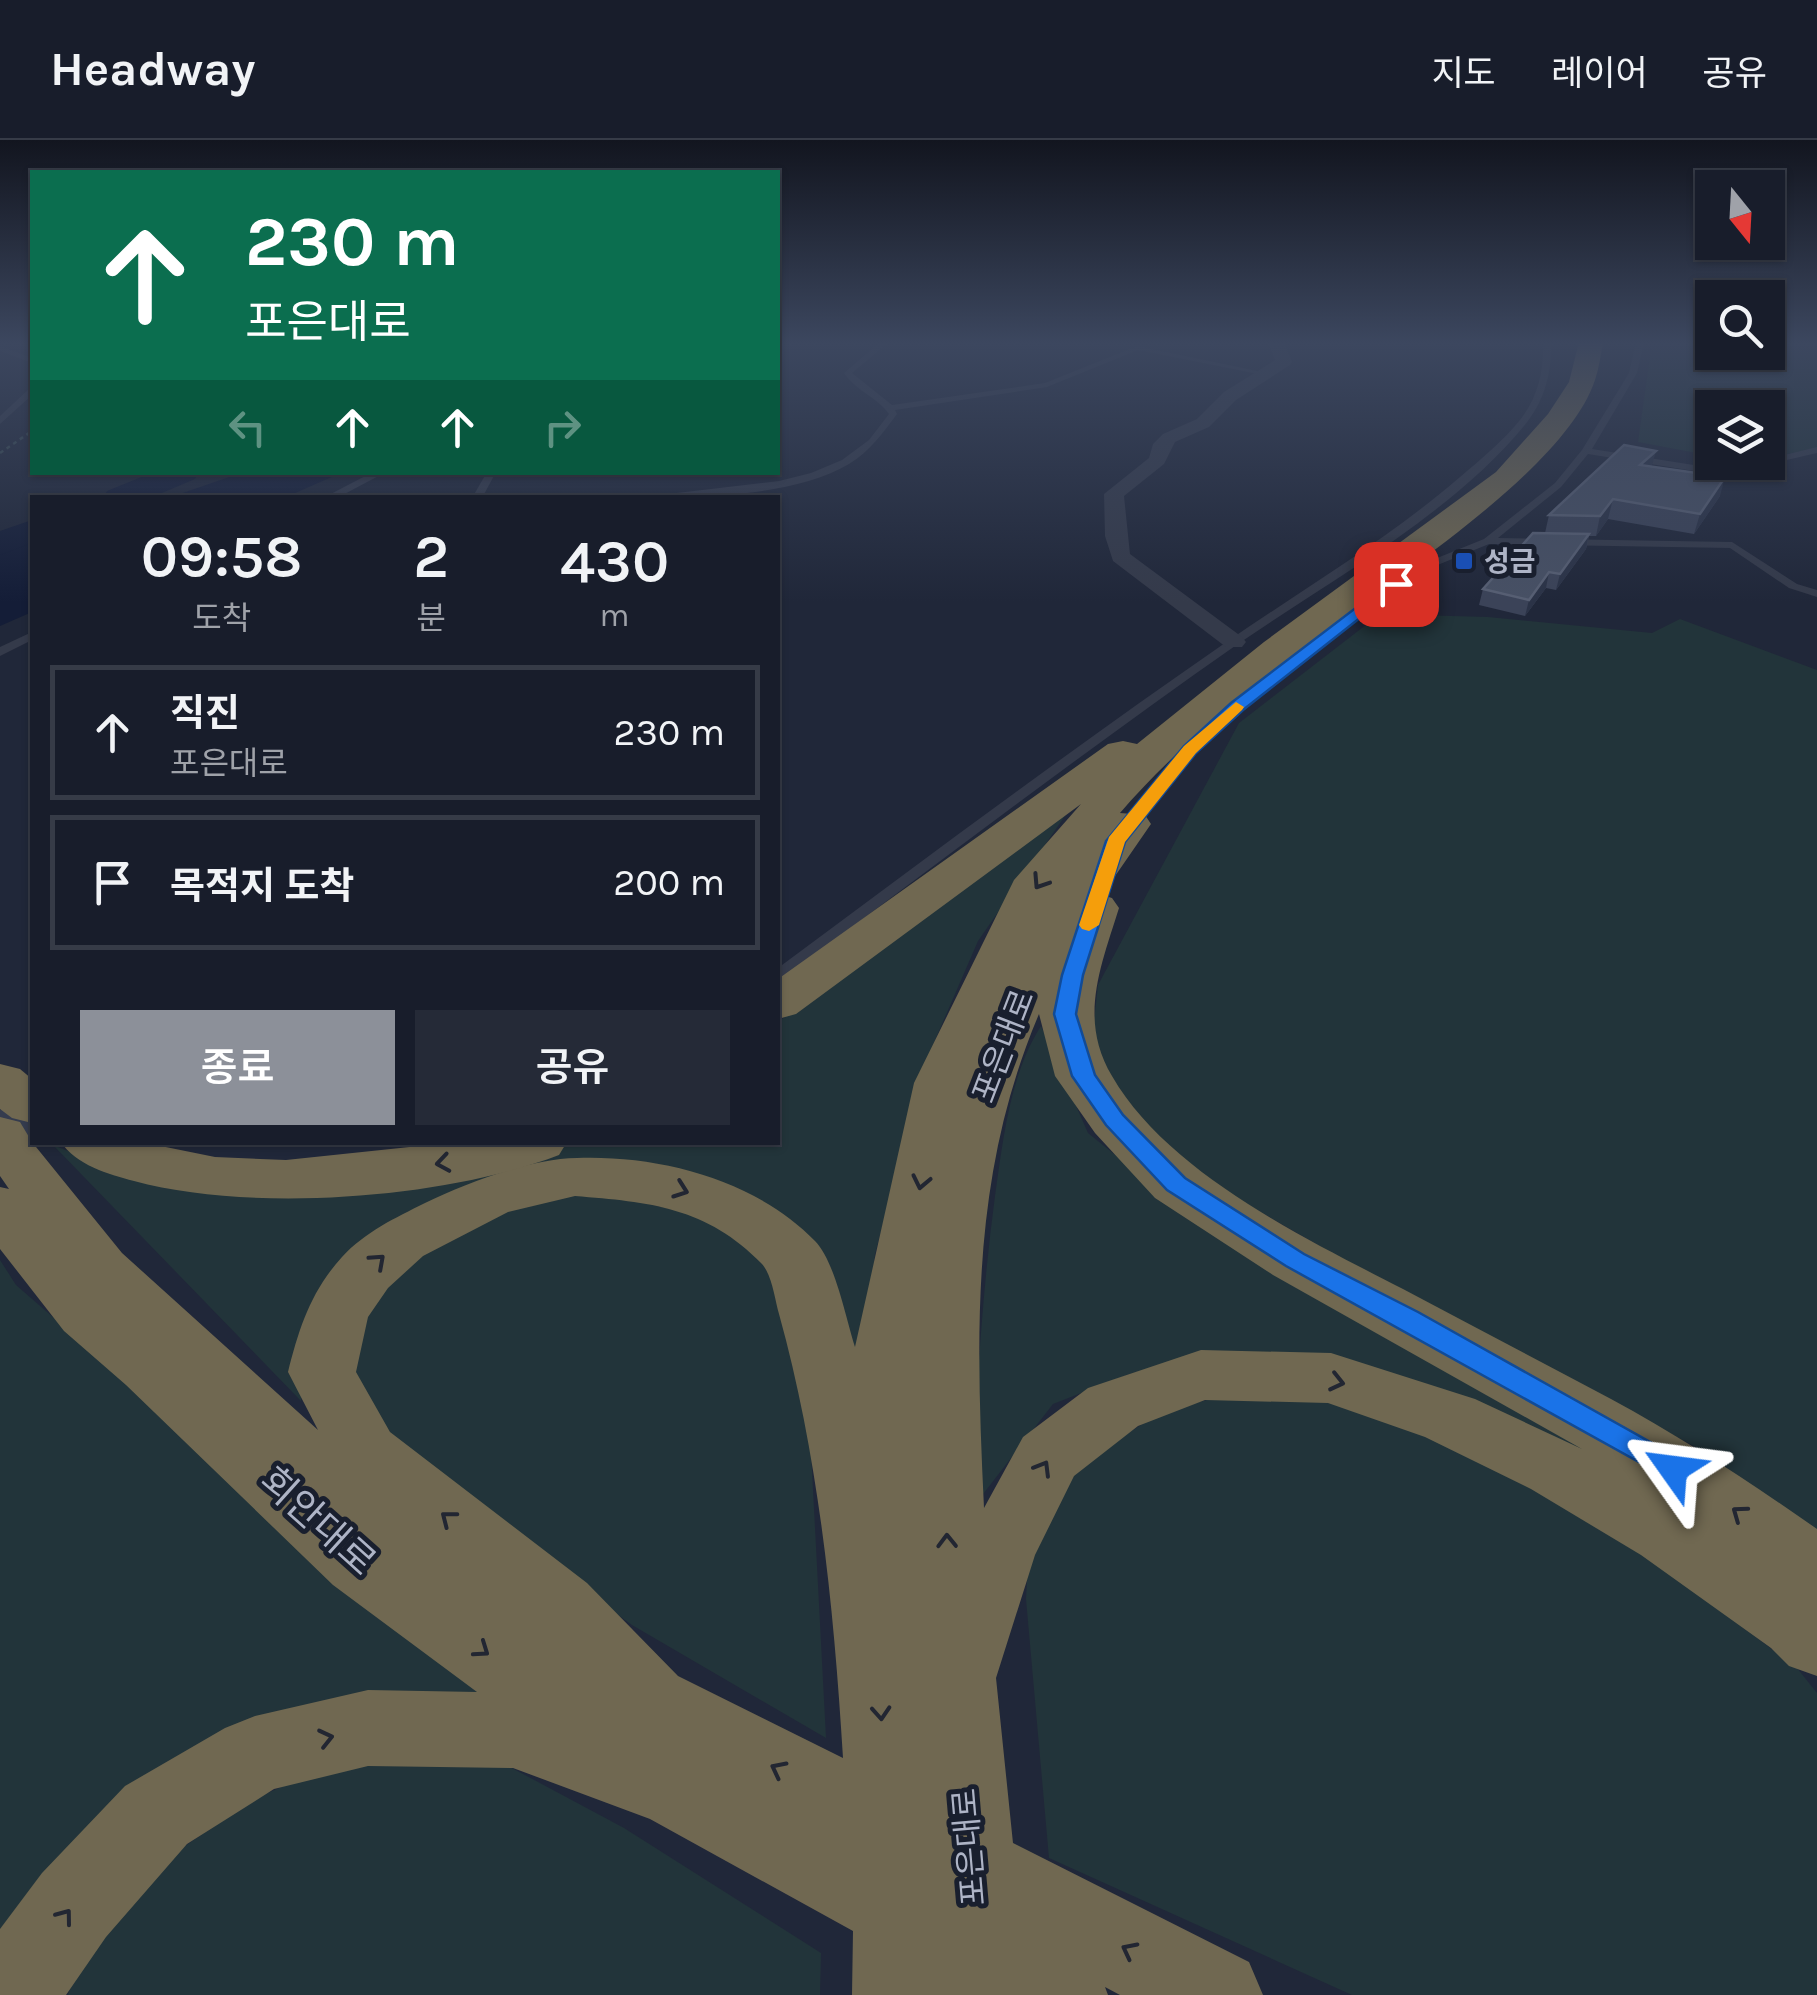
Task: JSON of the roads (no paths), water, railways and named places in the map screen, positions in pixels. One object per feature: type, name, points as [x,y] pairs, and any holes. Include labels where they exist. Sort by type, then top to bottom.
[{"type":"highway","name":"포은대로","points":[[961,1985],[875,1634],[888,1331],[942,1083],[1038,880],[1143,760],[1235,663],[1507,478],[1550,429]]},
{"type":"highway","name":"포은대로","points":[[961,1985],[956,1688],[948,1597],[943,1332],[958,1189],[986,1083],[1027,980],[1060,922],[1116,841],[1190,750],[1260,685],[1512,495],[1546,462],[1571,429]]},
{"type":"highway","points":[[780,1002],[1106,763],[1235,663]]},
{"type":"highway","points":[[1116,841],[1072,975],[1065,1014],[1084,1076],[1115,1120],[1176,1184],[1295,1260],[1573,1410],[1701,1486],[1817,1571]]},
{"type":"highway","points":[[0,1081],[30,1104]]},
{"type":"highway","name":"회안대로","points":[[0,1135],[100,1269],[264,1426],[409,1544],[649,1702]]},
{"type":"highway","points":[[97,1145],[142,1164],[196,1176],[282,1180],[392,1171],[512,1153],[531,1145]]},
{"type":"highway","points":[[875,1634],[831,1379],[794,1258],[732,1208],[661,1183],[575,1176],[490,1196],[401,1241],[365,1272],[336,1313],[322,1372],[365,1452],[558,1606],[649,1702],[1216,1995]]},
{"type":"highway","name":"회안대로","points":[[0,1207],[87,1314],[150,1367],[360,1563],[678,1789]]},
{"type":"highway","points":[[956,1688],[997,1555],[1048,1457],[1114,1406],[1201,1375],[1331,1378],[1450,1418],[1556,1469],[1668,1532],[1799,1624],[1817,1642]]},
{"type":"highway","points":[[9,1995],[74,1905],[156,1816],[255,1755],[368,1728],[513,1730],[678,1789],[961,1985]]},
{"type":"street","points":[[1190,429],[1162,444],[1158,460],[1114,494],[1118,527],[1115,547],[1120,557],[1235,663]]},
{"type":"lane","points":[[669,495],[781,484],[817,475],[874,442],[883,429]]},
{"type":"lane","points":[[1414,571],[1488,541],[1558,485],[1600,429]]},
{"type":"lane","points":[[1586,451],[1700,469],[1731,470],[1817,450]]},
{"type":"lane","points":[[334,495],[376,475]]},
{"type":"lane","points":[[1488,541],[1732,545],[1793,586],[1817,594]]},
{"type":"lane","points":[[0,652],[30,637]]},
{"type":"lane","points":[[780,974],[1235,663]]},
{"type":"water","points":[[235,475],[336,475],[291,495],[177,495]]},
{"type":"water","points":[[30,535],[30,613],[0,626],[0,536]]},
{"type":"waterway","points":[[126,495],[176,475]]},
{"type":"waterway","points":[[0,544],[30,532]]},
{"type":"tunnel","points":[[0,1128],[30,1116]]},
{"type":"place","name":"성금","points":[[1464,561]]}]
